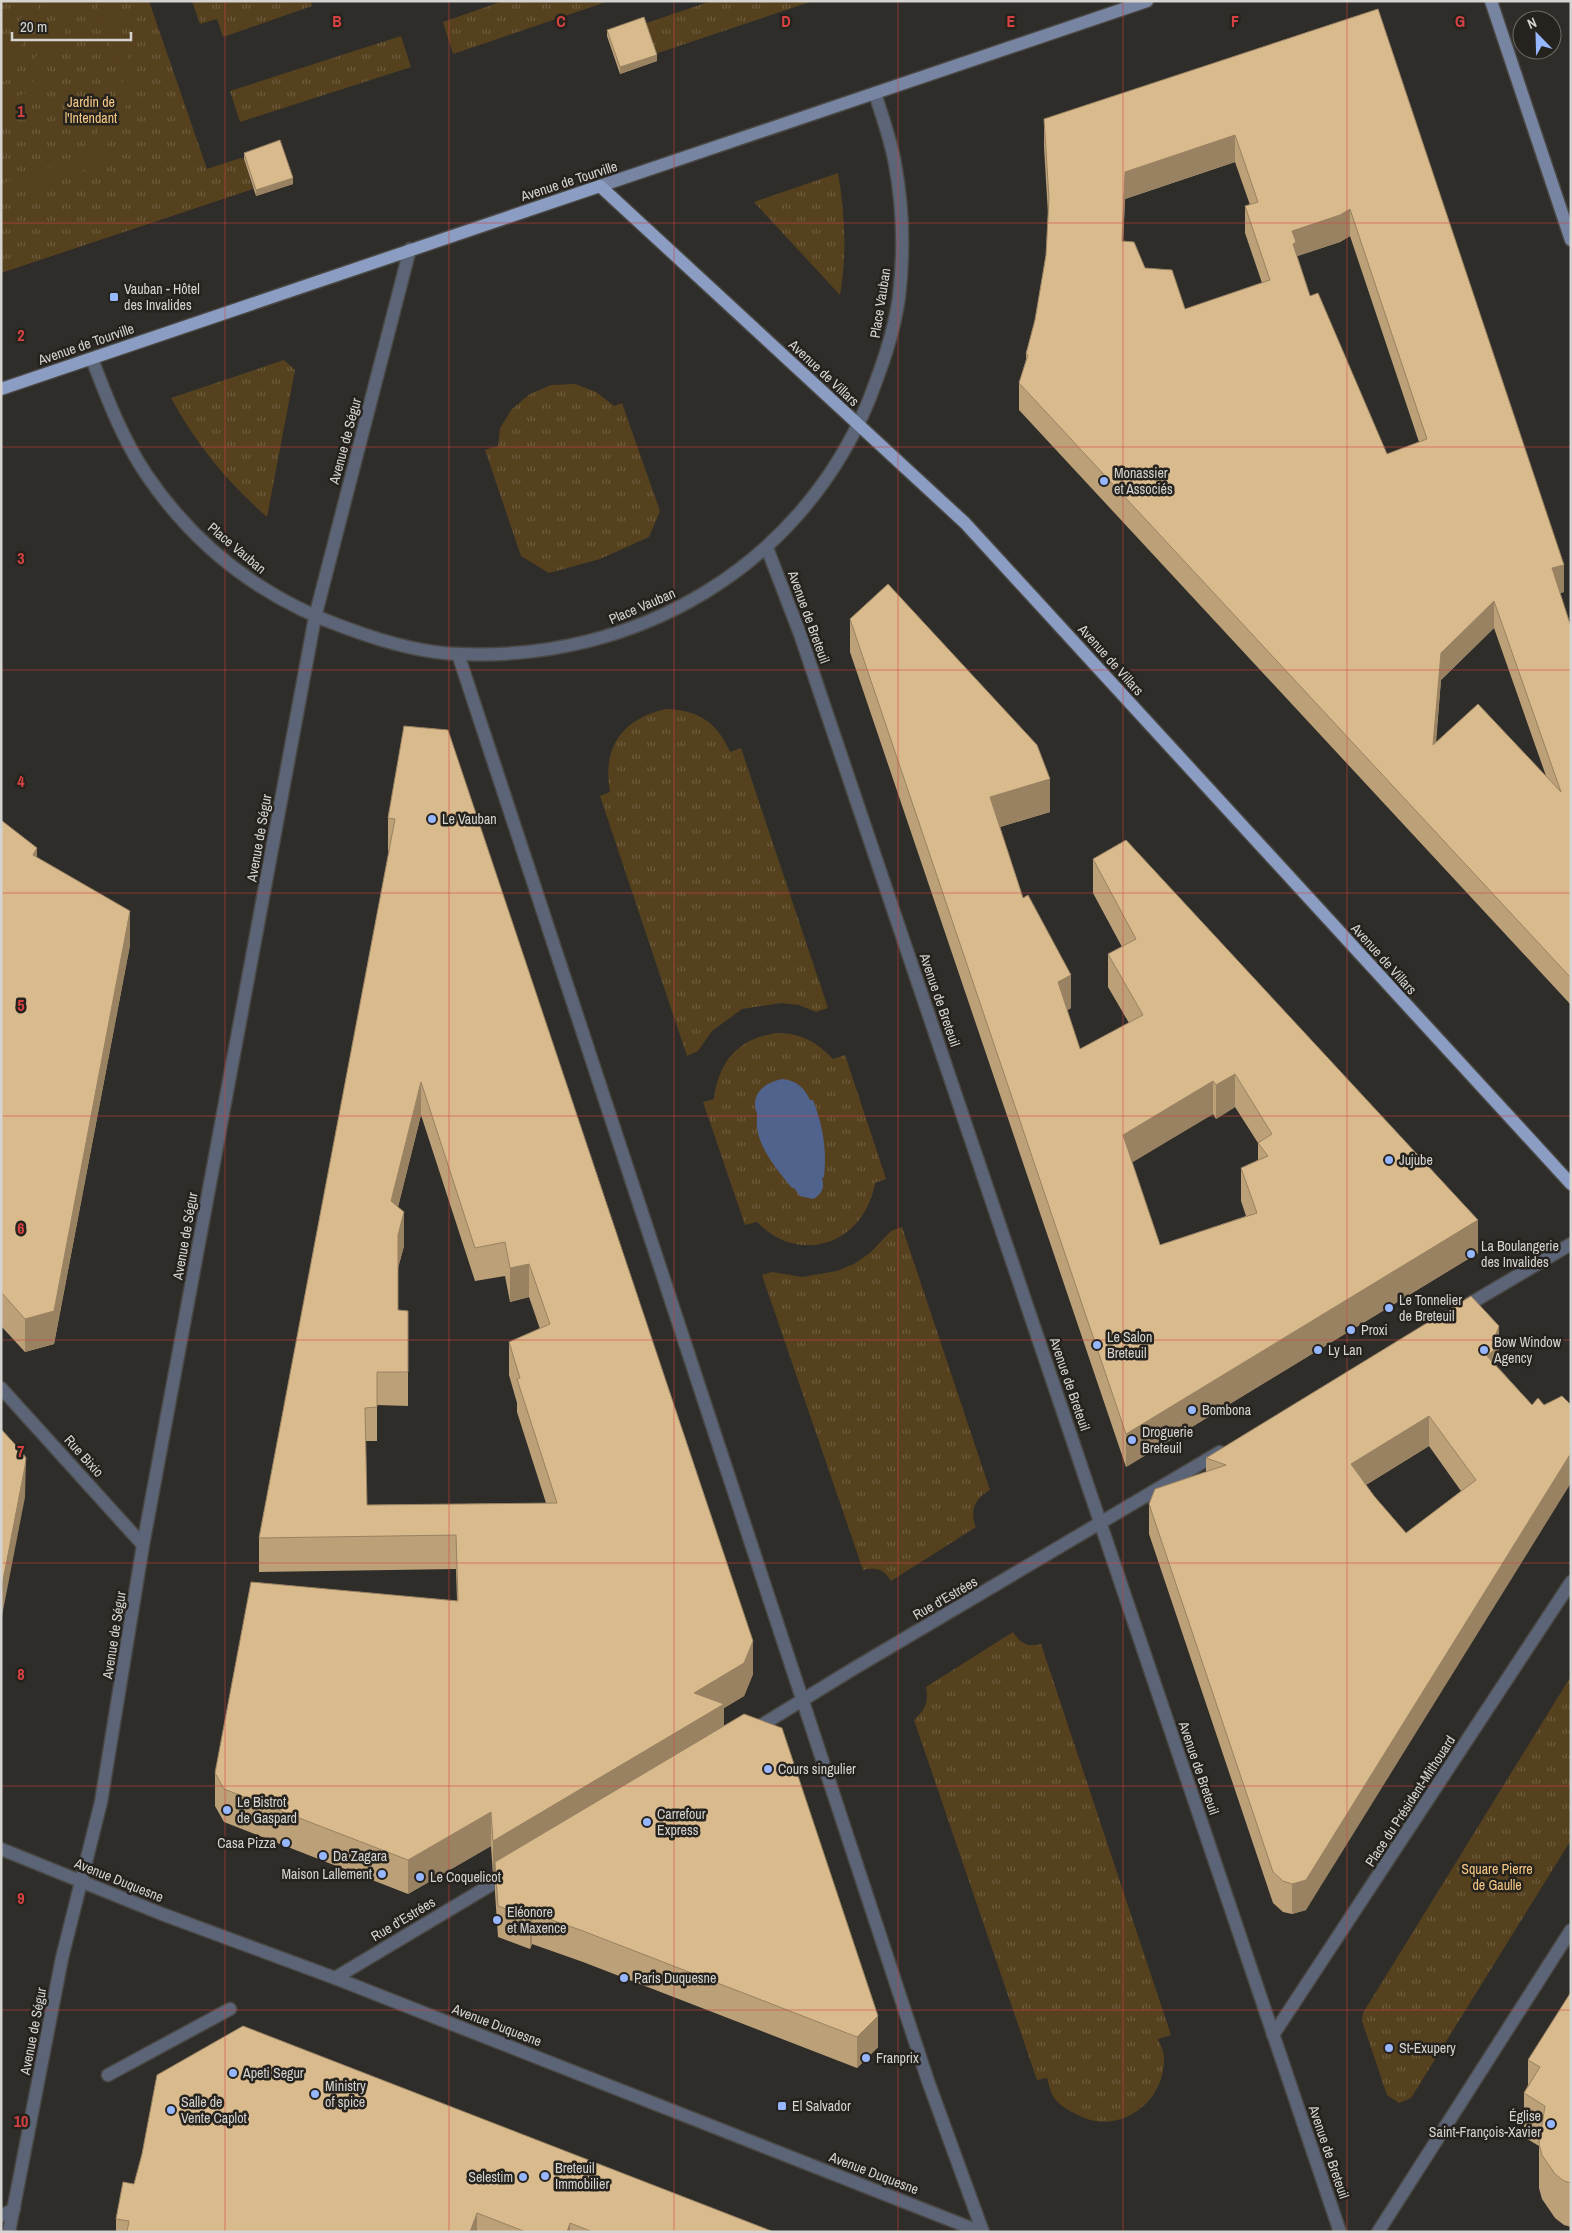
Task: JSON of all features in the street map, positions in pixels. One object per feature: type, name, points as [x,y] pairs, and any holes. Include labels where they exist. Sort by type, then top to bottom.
[{"type":"main road","name":"Avenue de Tourville","points":[[1,389],[1147,1]]},
{"type":"main road","points":[[1490,1],[1571,240]]},
{"type":"main road","name":"Avenue de Villars","points":[[600,186],[965,523],[1571,1184]]},
{"type":"street","name":"Place Vauban","points":[[92,359],[115,419],[145,473],[178,516],[219,556],[254,584],[315,617],[387,643],[458,654],[540,652],[621,633],[699,598],[767,548],[819,491],[858,426],[886,358],[898,300],[903,244],[896,167],[875,93]]},
{"type":"street","name":"Avenue de Ségur","points":[[9,2232],[62,1958],[82,1882],[109,1759],[143,1545],[315,617],[410,249]]},
{"type":"street","name":"Avenue de Breteuil","points":[[767,548],[800,634],[1102,1522],[1340,2232]]},
{"type":"street","points":[[458,654],[928,2081],[982,2232]]},
{"type":"street","points":[[1450,1316],[1571,1244]]},
{"type":"street","name":"Rue Bixio","points":[[1,1388],[143,1545]]},
{"type":"street","name":"Rue d'Estrées","points":[[742,1737],[1229,1446]]},
{"type":"street","name":"Place du Président-Mithouard","points":[[1274,2035],[1571,1582]]},
{"type":"street","name":"Avenue Duquesne","points":[[1,1849],[982,2232]]},
{"type":"street","name":"Rue d'Estrées","points":[[335,1978],[519,1868]]},
{"type":"street","points":[[1378,2232],[1571,1930]]},
{"type":"street","points":[[108,2075],[230,2009]]},
{"type":"street","points":[[1,2216],[14,2209]]},
{"type":"green space","name":"Jardin de l'Intendant","points":[[1,1],[149,1],[207,169],[241,158],[244,159],[253,189],[1,273]]},
{"type":"green space","points":[[27,1],[40,1],[32,29],[13,58],[19,76],[1,82],[1,48],[17,26]]},
{"type":"green space","points":[[59,1],[72,1],[62,40],[46,66],[50,76],[36,102],[1,114],[1,101],[26,93],[37,73],[33,61],[50,33],[56,18]]},
{"type":"green space","points":[[96,1],[109,1],[137,84],[96,166],[1,198],[1,184],[87,155],[123,81]]},
{"type":"green space","points":[[192,1],[311,1],[312,6],[223,37],[217,19],[200,24]]},
{"type":"green space","points":[[503,1],[609,1],[453,54],[443,22]]},
{"type":"green space","points":[[711,1],[813,1],[655,54],[644,24]]},
{"type":"green space","points":[[401,36],[411,67],[240,122],[230,91]]},
{"type":"green space","points":[[838,173],[844,234],[844,264],[840,295],[754,202]]},
{"type":"green space","points":[[284,360],[295,370],[267,517],[252,504],[213,462],[171,398]]},
{"type":"green space","points":[[575,384],[596,392],[614,406],[622,403],[660,511],[649,537],[600,559],[549,573],[521,556],[485,450],[498,446],[500,428],[512,409],[530,394],[551,385]]},
{"type":"green space","points":[[666,709],[697,715],[712,725],[730,752],[741,748],[828,1008],[816,1012],[799,1005],[781,1003],[742,1009],[712,1031],[698,1051],[687,1056],[600,796],[610,792],[609,761],[619,737],[638,720]]},
{"type":"green space","points":[[776,1033],[785,1033],[807,1039],[820,1047],[833,1059],[845,1055],[886,1179],[875,1183],[869,1204],[858,1221],[845,1234],[828,1242],[811,1245],[792,1243],[774,1236],[757,1222],[745,1225],[703,1102],[714,1099],[720,1074],[726,1063],[741,1046],[751,1040]]},
{"type":"green space","points":[[902,1227],[990,1490],[977,1501],[973,1510],[976,1527],[891,1581],[882,1571],[863,1570],[762,1275],[772,1272],[802,1277],[837,1271],[854,1264],[870,1253],[891,1231]]},
{"type":"green space","points":[[1013,1632],[1025,1644],[1041,1644],[1171,2035],[1158,2039],[1164,2058],[1162,2075],[1156,2090],[1147,2103],[1121,2119],[1106,2122],[1090,2120],[1074,2113],[1055,2099],[1047,2078],[1037,2080],[914,1720],[921,1713],[925,1705],[927,1697],[926,1687]]},
{"type":"green space","name":"Square Pierre de Gaulle","points":[[1571,1676],[1571,1840],[1411,2098],[1399,2103],[1387,2095],[1362,2021],[1363,2013]]},
{"type":"water","points":[[782,1079],[792,1081],[802,1088],[810,1100],[813,1100],[819,1119],[823,1138],[825,1167],[824,1177],[822,1178],[822,1190],[813,1199],[800,1196],[792,1188],[767,1155],[759,1136],[755,1106],[757,1095],[767,1085]]},
{"type":"building","points":[[1378,9],[1564,565],[1552,568],[1571,627],[1571,978],[1019,383],[1028,355],[1026,354],[1035,320],[1046,255],[1049,198],[1044,119]],"holes":[[[1235,135],[1258,202],[1245,206],[1270,280],[1185,309],[1172,270],[1145,268],[1134,242],[1122,241],[1125,172]],[[1350,209],[1427,439],[1387,454],[1318,293],[1310,296],[1293,244],[1296,242],[1292,231],[1340,215]],[[1494,601],[1561,792],[1478,704],[1433,745],[1441,653]]]},
{"type":"building","points":[[644,17],[657,55],[620,67],[607,30]]},
{"type":"building","points":[[280,140],[293,178],[256,190],[244,153]]},
{"type":"building","points":[[888,584],[1037,745],[1050,779],[990,797],[1023,898],[1028,895],[1071,975],[1058,982],[1080,1049],[1143,1015],[1108,954],[1136,939],[1093,859],[1126,840],[1478,1220],[1126,1434],[850,619]],"holes":[[[1235,1074],[1272,1134],[1258,1143],[1268,1156],[1241,1168],[1257,1213],[1160,1245],[1123,1135],[1213,1081],[1216,1085]]]},
{"type":"building","points":[[404,726],[448,730],[753,1641],[744,1663],[694,1693],[724,1704],[493,1841],[491,1812],[408,1860],[224,1789],[215,1773],[251,1582],[458,1601],[456,1535],[259,1538],[395,819],[388,818]],"holes":[[[421,1082],[475,1248],[505,1242],[510,1268],[529,1264],[550,1324],[509,1342],[520,1378],[517,1379],[557,1503],[367,1505],[365,1408],[377,1407],[377,1372],[408,1372],[408,1311],[398,1310],[398,1235],[404,1212],[391,1201]]]},
{"type":"building","points":[[1,820],[37,848],[33,855],[130,911],[54,1311],[25,1319],[1,1292]]},
{"type":"building","points":[[1471,1296],[1499,1326],[1492,1346],[1494,1350],[1487,1356],[1532,1405],[1538,1398],[1544,1405],[1562,1396],[1571,1405],[1571,1453],[1306,1880],[1292,1884],[1283,1881],[1273,1872],[1149,1504],[1155,1489],[1226,1465],[1206,1458]],"holes":[[[1429,1416],[1476,1480],[1406,1533],[1374,1496],[1351,1464]]]},
{"type":"building","points":[[1,1429],[26,1458],[1,1591]]},
{"type":"building","points":[[744,1714],[782,1728],[878,2016],[857,2037],[583,1931],[532,1913],[530,1918],[498,1906],[495,1862]]},
{"type":"building","name":"Église Saint-François-Xavier","points":[[1571,1992],[1571,2183],[1564,2181],[1555,2174],[1542,2155],[1539,2144],[1545,2106],[1524,2093],[1540,2067],[1528,2060]]},
{"type":"building","points":[[243,2026],[774,2232],[593,2232],[570,2223],[567,2232],[526,2232],[477,2213],[470,2232],[127,2232],[129,2221],[116,2219],[123,2182],[134,2184],[142,2154],[157,2075]]},
{"type":"place","name":"Vauban - Hôtel des Invalides","points":[[114,297]]},
{"type":"place","name":"Monassier et Associés","points":[[1104,481]]},
{"type":"place","name":"Le Vauban","points":[[432,819]]},
{"type":"place","name":"Jujube","points":[[1389,1160]]},
{"type":"place","name":"La Boulangerie des Invalides","points":[[1471,1254]]},
{"type":"place","name":"Le Tonnelier de Breteuil","points":[[1389,1308]]},
{"type":"place","name":"Proxi","points":[[1351,1330]]},
{"type":"place","name":"Le Salon Breteuil","points":[[1097,1345]]},
{"type":"place","name":"Ly Lan","points":[[1318,1350]]},
{"type":"place","name":"Bow Window Agency","points":[[1484,1350]]},
{"type":"place","name":"Bombona","points":[[1192,1410]]},
{"type":"place","name":"Droguerie Breteuil","points":[[1132,1440]]},
{"type":"place","name":"Cours singulier","points":[[768,1769]]},
{"type":"place","name":"Le Bistrot de Gaspard","points":[[227,1810]]},
{"type":"place","name":"Carrefour Express","points":[[647,1822]]},
{"type":"place","name":"Casa Pizza","points":[[286,1843]]},
{"type":"place","name":"Da Zagara","points":[[323,1856]]},
{"type":"place","name":"Maison Lallement","points":[[382,1874]]},
{"type":"place","name":"Le Coquelicot","points":[[420,1877]]},
{"type":"place","name":"Eléonore et Maxence","points":[[497,1920]]},
{"type":"place","name":"Paris Duquesne","points":[[624,1978]]},
{"type":"place","name":"St-Exupery","points":[[1389,2048]]},
{"type":"place","name":"Franprix","points":[[866,2058]]},
{"type":"place","name":"Apeti Segur","points":[[233,2073]]},
{"type":"place","name":"Ministry of spice","points":[[315,2094]]},
{"type":"place","name":"El Salvador","points":[[782,2106]]},
{"type":"place","name":"Salle de Vente Caplot","points":[[171,2110]]},
{"type":"place","name":"Église Saint-François-Xavier","points":[[1551,2124]]},
{"type":"place","name":"Breteuil Immobilier","points":[[545,2176]]},
{"type":"place","name":"Selestim","points":[[523,2177]]}]
